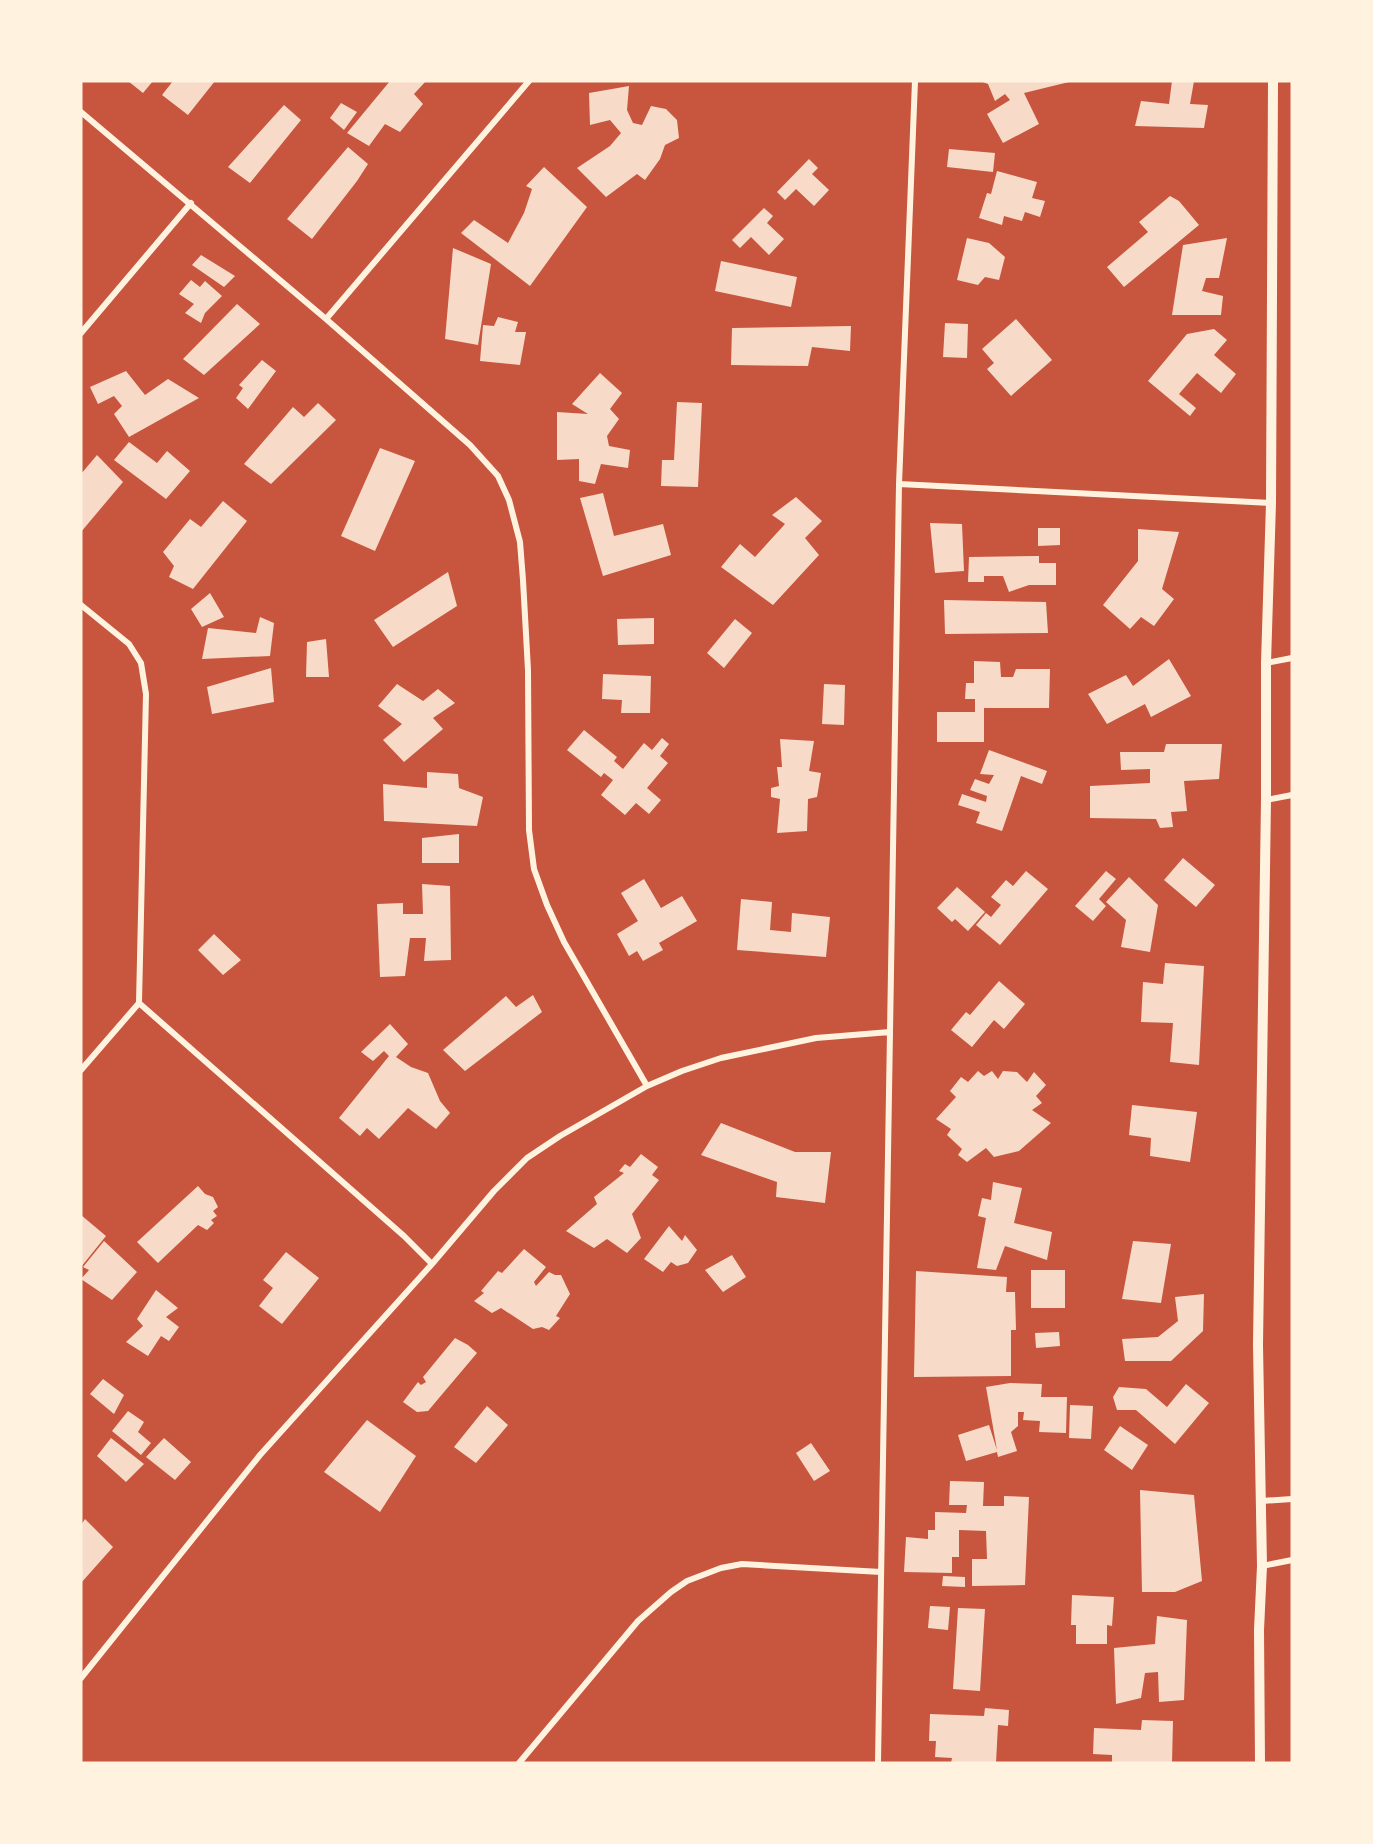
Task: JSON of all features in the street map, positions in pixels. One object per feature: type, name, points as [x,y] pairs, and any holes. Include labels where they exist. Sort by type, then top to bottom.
[{"type":"street","points":[[326,319],[529,81]]},
{"type":"street","points":[[878,1763],[899,484],[915,81]]},
{"type":"street","points":[[1260,1763],[1259,1630],[1262,1566],[1258,1345],[1266,663],[1272,503],[1273,81]]},
{"type":"street","points":[[81,112],[326,319],[470,445],[498,476],[509,500],[520,542],[524,580],[528,670],[529,830],[534,869],[564,942],[647,1086]]},
{"type":"street","points":[[81,333],[191,203]]},
{"type":"street","points":[[899,484],[1272,503]]},
{"type":"street","points":[[81,604],[129,644],[141,663],[146,694],[139,1003],[81,1070]]},
{"type":"street","points":[[1266,663],[1292,658]]},
{"type":"street","points":[[1266,800],[1292,795]]},
{"type":"street","points":[[139,1003],[404,1236],[432,1264]]},
{"type":"street","points":[[81,1678],[260,1455],[432,1264],[494,1191],[527,1158],[560,1136],[647,1086],[682,1071],[754,1050],[816,1038],[890,1032]]},
{"type":"street","points":[[1261,1501],[1292,1498]]},
{"type":"street","points":[[1262,1566],[1292,1560]]},
{"type":"street","points":[[519,1763],[638,1621],[687,1581],[721,1568],[742,1564],[881,1572]]},
{"type":"building","points":[[128,81],[153,81],[143,93]]},
{"type":"building","points":[[173,81],[215,81],[188,115],[162,95]]},
{"type":"building","points":[[390,81],[426,81],[414,94],[423,104],[400,132],[385,124],[369,146],[347,133]]},
{"type":"building","points":[[980,81],[1069,82],[1024,93],[1039,124],[1003,143],[987,114],[1010,100],[1005,94],[995,101],[988,84]]},
{"type":"building","points":[[1172,81],[1194,81],[1190,104],[1208,105],[1204,128],[1135,126],[1141,101],[1169,104]]},
{"type":"building","points":[[629,86],[627,110],[633,123],[642,125],[651,106],[666,109],[677,120],[679,138],[665,145],[660,159],[645,180],[637,174],[606,197],[577,168],[610,146],[621,133],[610,120],[590,125],[589,93]]},
{"type":"building","points":[[341,103],[357,112],[344,130],[330,118]]},
{"type":"building","points":[[284,105],[301,120],[250,183],[228,167]]},
{"type":"building","points":[[348,147],[368,164],[312,239],[287,219]]},
{"type":"building","points":[[949,149],[995,153],[993,172],[947,167]]},
{"type":"building","points":[[809,159],[818,168],[812,174],[829,190],[814,206],[796,189],[785,200],[777,192]]},
{"type":"building","points":[[544,167],[587,207],[530,286],[461,233],[474,220],[508,243],[524,213],[532,189],[526,186]]},
{"type":"building","points":[[997,171],[1037,182],[1032,198],[1045,201],[1040,217],[1025,212],[1022,221],[1004,216],[1002,225],[979,218],[987,193],[991,194]]},
{"type":"building","points":[[1170,196],[1179,201],[1199,225],[1124,287],[1107,267],[1148,232],[1139,222]]},
{"type":"building","points":[[764,208],[773,216],[767,223],[784,239],[769,255],[751,237],[740,248],[732,240]]},
{"type":"building","points":[[967,238],[989,243],[1005,257],[999,280],[985,277],[978,285],[957,280]]},
{"type":"building","points":[[1227,238],[1219,278],[1206,278],[1202,291],[1223,296],[1221,315],[1172,315],[1183,245]]},
{"type":"building","points":[[453,248],[491,264],[478,345],[445,339]]},
{"type":"building","points":[[201,255],[235,276],[224,287],[192,265]]},
{"type":"building","points":[[721,261],[797,277],[791,307],[715,291]]},
{"type":"building","points":[[191,280],[200,287],[205,281],[222,296],[205,313],[201,323],[185,313],[194,304],[179,294]]},
{"type":"building","points":[[237,304],[260,324],[204,375],[183,359]]},
{"type":"building","points":[[498,317],[518,322],[515,332],[526,332],[520,365],[480,361],[483,325],[494,326]]},
{"type":"building","points":[[1016,319],[1052,360],[1011,396],[987,369],[994,363],[982,349]]},
{"type":"building","points":[[945,323],[968,324],[967,358],[943,357]]},
{"type":"building","points":[[851,326],[850,351],[812,347],[808,366],[731,365],[732,328]]},
{"type":"building","points":[[1214,329],[1227,340],[1214,355],[1236,374],[1221,393],[1197,373],[1179,394],[1196,408],[1190,416],[1148,381],[1187,334]]},
{"type":"building","points":[[262,360],[276,371],[248,409],[236,398],[243,388],[239,385]]},
{"type":"building","points":[[126,371],[145,395],[168,379],[199,398],[129,437],[114,414],[122,406],[114,396],[98,404],[90,387]]},
{"type":"building","points":[[600,373],[622,393],[610,409],[619,419],[607,436],[609,446],[630,450],[628,468],[601,464],[595,484],[579,481],[579,459],[557,460],[557,412],[588,414],[572,404]]},
{"type":"building","points":[[677,402],[702,403],[698,487],[661,486],[662,460],[674,460]]},
{"type":"building","points":[[318,403],[336,420],[271,484],[244,464],[293,407],[304,417]]},
{"type":"building","points":[[129,442],[157,463],[167,451],[190,471],[166,499],[114,460]]},
{"type":"building","points":[[380,448],[415,461],[375,551],[341,536]]},
{"type":"building","points":[[97,455],[123,482],[81,532],[81,474]]},
{"type":"building","points":[[603,493],[614,536],[663,524],[671,555],[603,576],[580,498]]},
{"type":"building","points":[[796,497],[822,521],[805,538],[819,555],[773,605],[721,567],[740,544],[755,557],[785,524],[772,515]]},
{"type":"building","points":[[223,501],[247,521],[193,589],[169,577],[174,566],[163,552],[190,519],[201,527]]},
{"type":"building","points":[[930,523],[962,524],[964,571],[935,573]]},
{"type":"building","points":[[1038,528],[1060,528],[1060,545],[1038,546]]},
{"type":"building","points":[[1138,529],[1179,532],[1162,589],[1174,599],[1154,626],[1141,617],[1130,629],[1103,605],[1138,561]]},
{"type":"building","points":[[1039,556],[1039,563],[1056,563],[1056,585],[1029,585],[1009,592],[1003,576],[984,576],[984,582],[968,582],[969,557]]},
{"type":"building","points":[[448,572],[457,606],[393,647],[374,620]]},
{"type":"building","points":[[210,593],[224,617],[202,627],[191,609]]},
{"type":"building","points":[[944,600],[1046,602],[1048,633],[945,634]]},
{"type":"building","points":[[260,617],[274,623],[270,656],[202,659],[208,628],[256,633]]},
{"type":"building","points":[[654,618],[654,644],[618,645],[617,619]]},
{"type":"building","points":[[735,619],[752,633],[724,668],[707,653]]},
{"type":"building","points":[[326,639],[329,677],[306,677],[307,642]]},
{"type":"building","points":[[1169,659],[1191,696],[1151,717],[1145,704],[1107,724],[1088,694],[1126,675],[1133,686]]},
{"type":"building","points":[[974,661],[1000,662],[1001,677],[1013,677],[1016,669],[1050,669],[1049,708],[984,708],[984,742],[937,742],[937,712],[975,712],[975,699],[965,699],[966,683],[974,683]]},
{"type":"building","points":[[271,668],[274,702],[212,714],[207,687]]},
{"type":"building","points":[[603,674],[651,676],[650,713],[621,713],[622,700],[602,699]]},
{"type":"building","points":[[397,684],[423,701],[438,689],[455,703],[433,718],[443,729],[404,762],[383,740],[402,724],[378,706]]},
{"type":"building","points":[[824,684],[845,685],[844,725],[822,724]]},
{"type":"building","points":[[584,730],[617,757],[614,761],[623,769],[644,743],[652,750],[662,738],[669,744],[660,756],[668,763],[647,788],[661,800],[649,814],[636,803],[625,815],[601,795],[613,780],[604,773],[601,777],[567,750]]},
{"type":"building","points":[[780,739],[814,741],[809,771],[821,773],[817,797],[808,799],[807,831],[777,833],[780,799],[771,797],[771,788],[779,786],[777,767],[782,767]]},
{"type":"building","points":[[1166,744],[1222,744],[1219,779],[1184,781],[1187,811],[1171,812],[1173,827],[1160,828],[1156,819],[1090,818],[1090,786],[1150,783],[1150,769],[1121,770],[1120,752],[1164,752]]},
{"type":"building","points":[[989,750],[1047,771],[1042,784],[1021,776],[1002,831],[976,823],[980,812],[958,805],[962,794],[986,802],[987,796],[970,790],[975,779],[989,784],[994,775],[980,774]]},
{"type":"building","points":[[427,772],[458,774],[459,788],[483,797],[477,826],[384,821],[383,784],[427,788]]},
{"type":"building","points":[[459,834],[459,863],[422,863],[422,838]]},
{"type":"building","points":[[1183,858],[1215,885],[1196,907],[1164,880]]},
{"type":"building","points":[[1026,871],[1048,889],[1000,945],[976,925],[986,913],[991,917],[1001,905],[991,897],[1006,880],[1013,886]]},
{"type":"building","points":[[1106,871],[1116,879],[1099,899],[1106,906],[1093,921],[1075,906]]},
{"type":"building","points":[[1129,877],[1158,905],[1150,952],[1121,947],[1126,920],[1106,902]]},
{"type":"building","points":[[644,879],[661,908],[682,896],[697,921],[659,943],[663,950],[643,961],[637,951],[629,956],[617,934],[638,921],[621,893]]},
{"type":"building","points":[[422,884],[450,886],[451,960],[424,961],[426,938],[410,938],[405,976],[380,977],[377,904],[403,903],[403,914],[423,914]]},
{"type":"building","points":[[957,887],[985,912],[968,931],[955,919],[952,922],[937,908]]},
{"type":"building","points":[[741,899],[772,902],[770,930],[791,932],[792,913],[830,917],[826,957],[737,950]]},
{"type":"building","points":[[214,934],[241,960],[223,975],[198,950]]},
{"type":"building","points":[[1165,963],[1204,966],[1199,1065],[1170,1062],[1173,1023],[1141,1022],[1143,982],[1163,984]]},
{"type":"building","points":[[999,981],[1025,1004],[1004,1029],[994,1020],[972,1047],[951,1030],[966,1012],[970,1015]]},
{"type":"building","points":[[533,995],[542,1012],[465,1071],[443,1050],[506,996],[516,1007]]},
{"type":"building","points":[[390,1024],[408,1044],[396,1057],[411,1067],[428,1073],[440,1101],[450,1113],[436,1129],[408,1108],[379,1139],[367,1128],[360,1136],[339,1118],[389,1056],[384,1051],[373,1061],[361,1052]]},
{"type":"building","points":[[978,1071],[984,1076],[992,1071],[998,1079],[1003,1071],[1017,1072],[1027,1082],[1034,1072],[1046,1085],[1036,1096],[1042,1103],[1032,1110],[1051,1123],[1019,1151],[994,1157],[986,1148],[967,1162],[958,1155],[962,1149],[947,1135],[951,1129],[936,1119],[956,1097],[950,1091],[961,1077],[968,1082]]},
{"type":"building","points":[[1132,1105],[1197,1112],[1190,1162],[1150,1156],[1151,1138],[1129,1135]]},
{"type":"building","points":[[721,1123],[795,1152],[831,1152],[825,1203],[776,1197],[777,1182],[701,1155]]},
{"type":"building","points":[[641,1154],[658,1167],[652,1175],[659,1180],[632,1214],[641,1238],[627,1253],[607,1239],[594,1248],[566,1231],[597,1204],[594,1197],[624,1173],[619,1171],[625,1164],[630,1167]]},
{"type":"building","points":[[993,1182],[1022,1188],[1014,1223],[1052,1232],[1047,1260],[1005,1246],[996,1270],[977,1268],[986,1218],[978,1216],[982,1198],[991,1200]]},
{"type":"building","points":[[198,1186],[205,1194],[213,1197],[218,1207],[213,1211],[217,1216],[211,1220],[214,1223],[207,1230],[198,1225],[158,1263],[137,1242]]},
{"type":"building","points":[[81,1215],[106,1236],[81,1267]]},
{"type":"building","points":[[669,1226],[682,1241],[685,1235],[697,1250],[688,1263],[677,1266],[671,1262],[663,1272],[644,1259]]},
{"type":"building","points":[[104,1241],[137,1272],[112,1300],[81,1279],[89,1270],[83,1267]]},
{"type":"building","points":[[1133,1241],[1171,1244],[1161,1303],[1122,1299]]},
{"type":"building","points":[[524,1249],[546,1267],[534,1282],[536,1286],[549,1272],[561,1275],[570,1294],[556,1316],[560,1318],[549,1330],[542,1327],[533,1329],[501,1308],[492,1313],[474,1301],[484,1293],[481,1291],[498,1271],[502,1273]]},
{"type":"building","points":[[286,1252],[319,1278],[282,1324],[259,1306],[273,1288],[263,1280]]},
{"type":"building","points":[[732,1255],[746,1277],[723,1292],[705,1270]]},
{"type":"building","points":[[1031,1270],[1065,1270],[1065,1308],[1031,1308]]},
{"type":"building","points":[[916,1271],[1007,1277],[1006,1292],[1015,1292],[1016,1330],[1011,1330],[1011,1376],[914,1377]]},
{"type":"building","points":[[156,1290],[178,1308],[166,1317],[179,1327],[169,1341],[161,1336],[148,1356],[126,1342],[143,1326],[137,1319]]},
{"type":"building","points":[[1204,1294],[1203,1331],[1171,1361],[1125,1361],[1122,1339],[1158,1337],[1178,1321],[1175,1297]]},
{"type":"building","points":[[1059,1332],[1060,1346],[1036,1348],[1035,1333]]},
{"type":"building","points":[[455,1338],[477,1353],[428,1411],[417,1412],[403,1402],[418,1382],[421,1385],[426,1382],[423,1377]]},
{"type":"building","points":[[103,1379],[124,1395],[114,1414],[90,1394]]},
{"type":"building","points":[[1010,1383],[1042,1384],[1041,1397],[1067,1397],[1066,1433],[1039,1432],[1040,1421],[1023,1420],[1024,1412],[1018,1412],[1018,1426],[1011,1432],[1017,1451],[998,1457],[997,1452],[966,1461],[958,1435],[989,1425],[997,1450],[986,1387]]},
{"type":"building","points":[[1186,1384],[1209,1403],[1175,1444],[1136,1410],[1117,1410],[1113,1397],[1119,1387],[1146,1389],[1167,1407]]},
{"type":"building","points":[[1070,1405],[1093,1406],[1091,1439],[1069,1438]]},
{"type":"building","points":[[487,1406],[508,1425],[476,1463],[454,1447]]},
{"type":"building","points":[[128,1411],[144,1422],[138,1432],[151,1443],[141,1455],[112,1431]]},
{"type":"building","points":[[367,1420],[416,1456],[380,1512],[324,1472]]},
{"type":"building","points":[[1120,1426],[1148,1445],[1132,1470],[1104,1450]]},
{"type":"building","points":[[111,1438],[144,1464],[126,1482],[97,1456]]},
{"type":"building","points":[[164,1438],[191,1462],[175,1480],[146,1457]]},
{"type":"building","points":[[811,1443],[830,1471],[814,1481],[796,1453]]},
{"type":"building","points":[[950,1481],[984,1482],[983,1506],[1004,1506],[1004,1496],[1029,1497],[1025,1585],[972,1586],[972,1559],[987,1559],[986,1531],[959,1530],[959,1557],[952,1557],[952,1573],[904,1572],[906,1537],[928,1539],[928,1530],[935,1530],[935,1512],[966,1513],[967,1505],[949,1505]]},
{"type":"building","points":[[1140,1490],[1194,1495],[1202,1581],[1175,1592],[1142,1592]]},
{"type":"building","points":[[85,1519],[113,1547],[81,1583],[81,1525]]},
{"type":"building","points":[[943,1576],[965,1577],[965,1587],[942,1586]]},
{"type":"building","points":[[1072,1595],[1114,1597],[1112,1626],[1107,1625],[1107,1644],[1076,1644],[1076,1625],[1071,1625]]},
{"type":"building","points":[[930,1606],[950,1607],[948,1630],[928,1628]]},
{"type":"building","points":[[958,1608],[985,1609],[980,1691],[953,1689]]},
{"type":"building","points":[[1157,1616],[1187,1620],[1184,1700],[1159,1702],[1158,1672],[1145,1673],[1141,1698],[1116,1704],[1114,1648],[1155,1644]]},
{"type":"building","points":[[985,1708],[1009,1710],[1008,1726],[998,1725],[996,1763],[951,1763],[952,1758],[935,1757],[936,1741],[929,1741],[930,1714],[984,1716]]},
{"type":"building","points":[[1142,1720],[1173,1721],[1172,1763],[1112,1762],[1112,1755],[1093,1754],[1094,1728],[1141,1730]]}]
